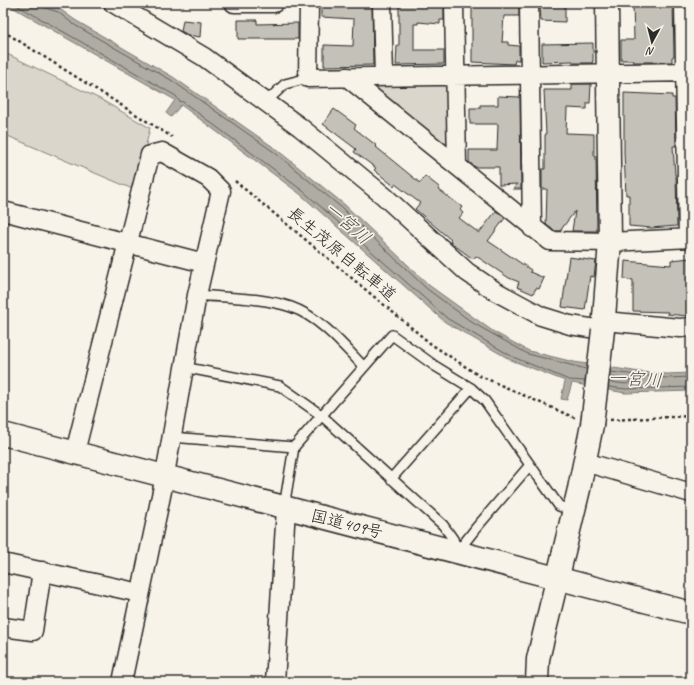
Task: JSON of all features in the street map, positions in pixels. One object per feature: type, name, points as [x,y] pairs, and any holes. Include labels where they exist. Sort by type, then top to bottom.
[{"type":"main road","points":[[537,682],[538,659],[585,462],[603,325],[610,242],[607,3]]},
{"type":"main road","name":"国道409号","points":[[3,434],[286,509],[691,613]]},
{"type":"street","points":[[113,3],[204,57],[267,101],[300,126],[384,196],[467,272],[495,291],[541,316],[570,325],[691,327]]},
{"type":"street","points":[[234,3],[274,3]]},
{"type":"street","points":[[309,3],[308,78],[688,72]]},
{"type":"street","points":[[382,3],[384,76]]},
{"type":"street","points":[[454,3],[457,166]]},
{"type":"street","points":[[529,3],[532,228]]},
{"type":"street","points":[[347,77],[550,241],[610,242],[690,238],[688,72],[684,3]]},
{"type":"street","points":[[75,452],[150,155],[162,152],[208,178],[221,191],[197,295],[183,367],[165,476],[122,682]]},
{"type":"street","points":[[3,211],[204,263]]},
{"type":"street","points":[[585,462],[691,493]]},
{"type":"street","points":[[276,682],[286,509]]},
{"type":"street","points":[[3,563],[140,593]]},
{"type":"street","points":[[3,627],[33,631],[42,571]]},
{"type":"lane","points":[[267,101],[285,84],[308,78]]},
{"type":"lane","points":[[197,295],[270,302],[292,308],[311,318],[337,338],[364,367]]},
{"type":"lane","points":[[286,509],[286,495],[294,447],[392,334],[435,366],[471,388],[485,401],[559,506],[574,511]]},
{"type":"lane","points":[[183,367],[280,386],[321,415],[443,525],[453,539],[457,553]]},
{"type":"lane","points":[[391,479],[471,388]]},
{"type":"lane","points":[[171,437],[294,447]]},
{"type":"lane","points":[[457,553],[472,532],[530,465]]},
{"type":"path","points":[[3,31],[173,138]]},
{"type":"path","name":"長生茂原自転車道","points":[[234,180],[431,344],[478,375],[591,421],[691,416]]},
{"type":"shaded area","points":[[7,54],[100,99],[150,128],[135,190],[3,134],[3,70]]},
{"type":"shaded area","points":[[447,80],[453,147],[443,148],[369,89],[374,82]]},
{"type":"water","name":"一宮川","points":[[5,3],[44,3],[54,9],[57,7],[75,20],[173,77],[276,149],[345,205],[430,286],[494,332],[529,351],[574,362],[640,372],[667,374],[691,373],[691,391],[625,393],[572,383],[567,400],[561,399],[565,381],[511,360],[445,322],[300,194],[181,105],[171,117],[166,113],[175,100]]},
{"type":"building","points":[[321,3],[372,3],[373,65],[324,66],[324,45],[353,46],[354,19],[321,17]]},
{"type":"building","points":[[399,3],[444,5],[444,20],[440,20],[440,24],[418,22],[418,24],[414,24],[414,50],[444,50],[444,64],[396,65],[397,46],[399,46]]},
{"type":"building","points":[[472,3],[519,3],[519,16],[504,16],[502,42],[508,42],[508,45],[519,46],[519,60],[515,60],[514,64],[472,62]]},
{"type":"building","points":[[548,3],[565,3],[565,22],[541,21],[540,6],[548,6]]},
{"type":"building","points":[[633,3],[673,3],[674,56],[672,57],[672,62],[633,62],[634,60],[621,60],[621,40],[634,40]]},
{"type":"building","points":[[183,20],[201,22],[200,37],[188,35],[181,31]]},
{"type":"building","points":[[238,20],[257,20],[257,24],[298,23],[298,39],[238,39]]},
{"type":"building","points":[[593,43],[593,62],[591,63],[573,63],[573,61],[542,62],[542,44]]},
{"type":"building","points":[[572,84],[591,84],[590,103],[587,103],[587,109],[567,108],[566,133],[594,134],[594,156],[596,156],[597,231],[572,231],[575,211],[560,231],[554,231],[546,224],[547,189],[542,189],[542,169],[545,169],[546,135],[544,90],[572,90]]},
{"type":"building","points":[[624,93],[672,95],[672,98],[675,98],[676,146],[673,146],[676,175],[677,226],[651,228],[629,226],[629,195],[626,195],[624,153]]},
{"type":"building","points":[[498,96],[520,97],[521,189],[513,189],[517,184],[499,185],[499,167],[475,167],[469,162],[469,150],[497,150],[498,124],[470,124],[470,108],[480,108],[480,105],[498,105]]},
{"type":"building","points":[[334,109],[356,125],[354,128],[420,183],[425,176],[439,187],[438,189],[462,207],[460,210],[463,213],[459,218],[479,233],[496,211],[505,218],[488,241],[531,270],[530,272],[544,278],[539,289],[536,288],[533,294],[517,287],[519,282],[509,278],[476,256],[473,259],[450,242],[451,240],[415,209],[420,203],[395,184],[394,186],[374,170],[376,168],[354,152],[356,149],[323,124]]},
{"type":"building","points":[[569,257],[596,261],[594,277],[590,276],[585,310],[562,307]]},
{"type":"building","points":[[691,258],[691,311],[689,311],[688,316],[667,314],[668,312],[633,311],[633,280],[624,279],[625,261],[671,265],[671,260]]}]
